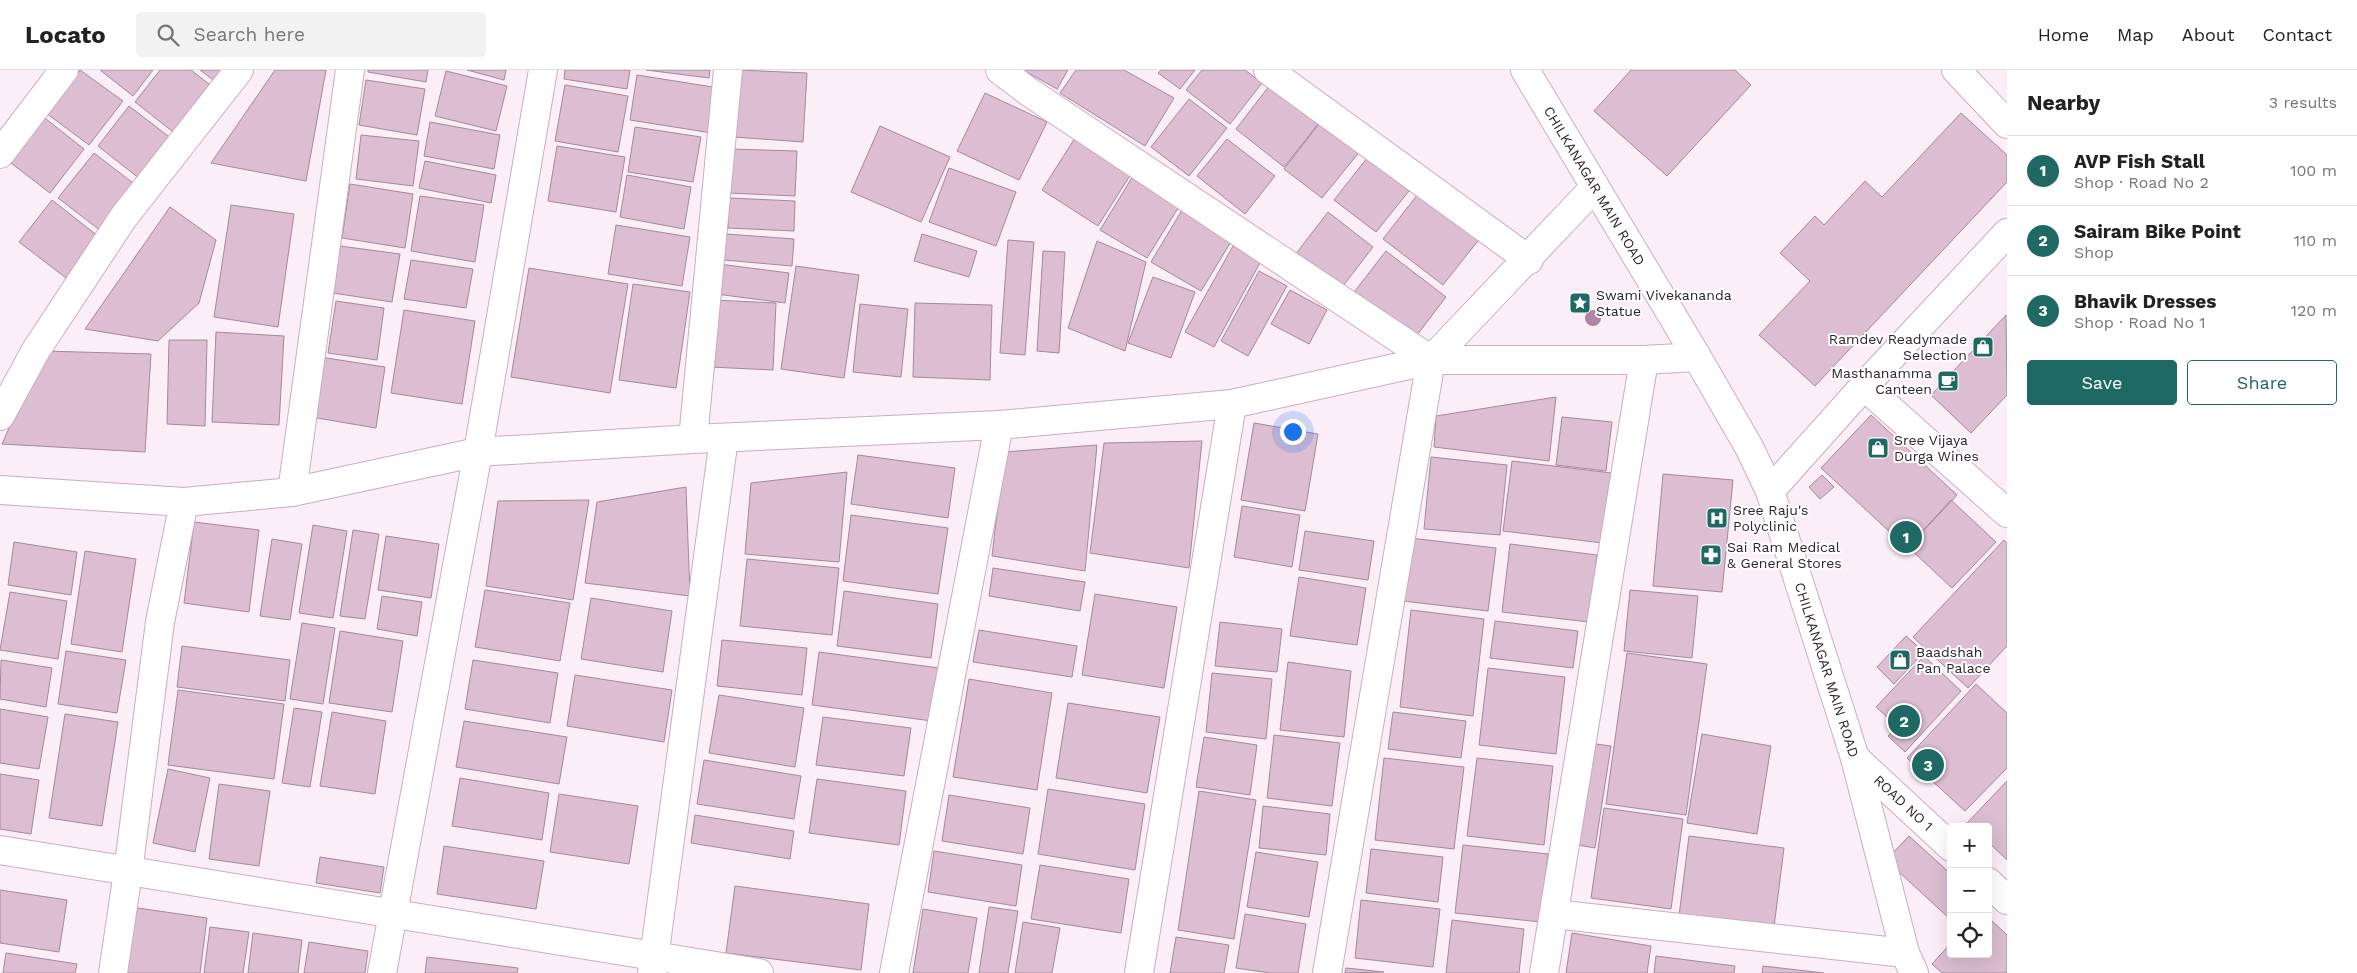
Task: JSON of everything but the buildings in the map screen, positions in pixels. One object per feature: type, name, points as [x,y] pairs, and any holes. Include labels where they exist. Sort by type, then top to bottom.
[{"type":"street","points":[[0,154],[64,70]]},
{"type":"street","points":[[0,416],[36,350],[123,218],[239,70]]},
{"type":"street","points":[[292,492],[350,70]]},
{"type":"street","points":[[382,973],[478,452],[544,70]]},
{"type":"street","points":[[693,439],[728,70]]},
{"type":"street","points":[[1000,70],[1029,92],[1431,360]]},
{"type":"street","points":[[1268,70],[1529,260]]},
{"type":"street","name":"CHILKANAGAR MAIN ROAD","points":[[1525,70],[1697,357],[1749,447],[1770,491],[1855,758],[1910,963]]},
{"type":"street","points":[[1956,70],[2007,124]]},
{"type":"street","points":[[1327,973],[1431,360],[1529,260],[1595,188]]},
{"type":"street","points":[[1770,491],[1864,386],[2007,233]]},
{"type":"street","points":[[0,490],[184,502],[292,492],[478,452],[693,439],[999,425],[1232,404],[1431,360],[1644,360],[1697,357]]},
{"type":"street","points":[[1544,973],[1644,360]]},
{"type":"street","points":[[1864,386],[2007,512]]},
{"type":"street","points":[[1139,973],[1232,404]]},
{"type":"street","points":[[894,973],[999,425]]},
{"type":"street","points":[[653,964],[724,438]]},
{"type":"street","points":[[113,973],[160,622],[184,502]]},
{"type":"street","name":"ROAD NO 1","points":[[1855,758],[1947,843]]},
{"type":"street","points":[[0,850],[392,914],[653,964],[759,973]]},
{"type":"street","points":[[1992,886],[2007,900]]},
{"type":"street","points":[[1554,914],[1910,963]]},
{"type":"place","name":"Swami Vivekananda Statue","points":[[1580,303]]},
{"type":"place","name":"Ramdev Readymade Selection","points":[[1983,347]]},
{"type":"place","name":"Masthanamma Canteen","points":[[1948,381]]},
{"type":"place","name":"Sree Vijaya Durga Wines","points":[[1878,448]]},
{"type":"place","name":"Sree Raju's Polyclinic","points":[[1717,518]]},
{"type":"place","name":"AVP Fish Stall","points":[[1906,537]]},
{"type":"place","name":"Sai Ram Medical & General Stores","points":[[1711,555]]},
{"type":"place","name":"Baadshah Pan Palace","points":[[1900,660]]},
{"type":"place","name":"Sairam Bike Point","points":[[1904,721]]},
{"type":"place","name":"Bhavik Dresses","points":[[1928,765]]}]
